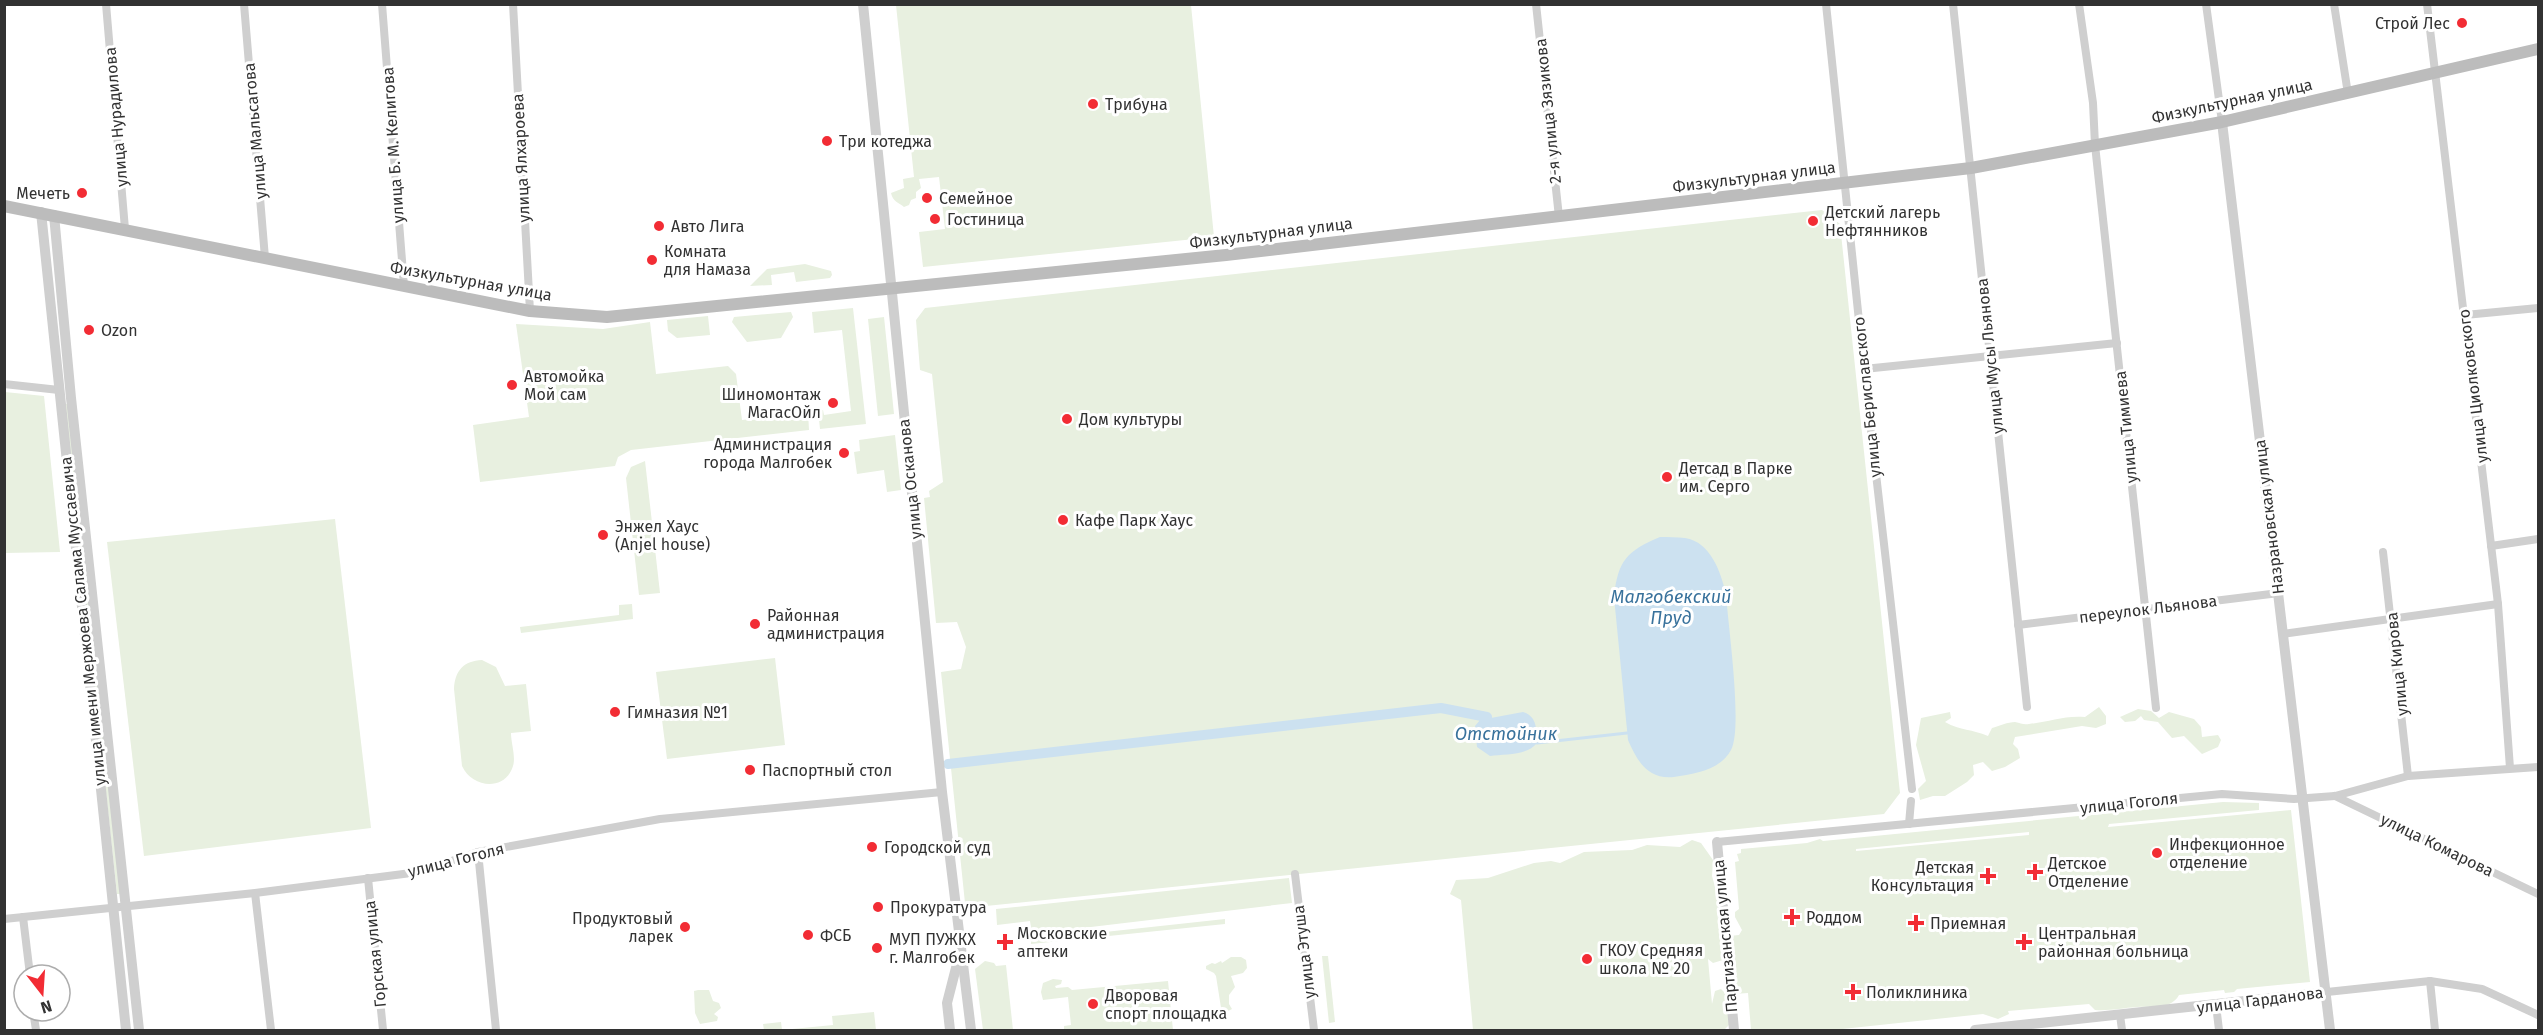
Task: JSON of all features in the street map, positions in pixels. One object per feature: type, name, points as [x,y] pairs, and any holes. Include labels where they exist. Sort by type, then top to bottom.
[{"type":"main road","name":"Физкультурная улица","points":[[4,206],[530,311],[607,317],[893,290],[1559,217],[1971,168],[2222,122],[2538,49]]},
{"type":"street","name":"улица Нурадилова","points":[[106,4],[125,229]]},
{"type":"street","name":"улица Мальсагова","points":[[244,4],[265,258]]},
{"type":"street","name":"улица Б. М. Келигова","points":[[382,4],[404,286]]},
{"type":"street","name":"улица Ялхароева","points":[[513,4],[530,311]]},
{"type":"street","name":"улица Осканова","points":[[863,4],[942,792],[971,1030]]},
{"type":"street","name":"2-я улица Зязикова","points":[[1536,4],[1559,217]]},
{"type":"street","name":"улица Бериславского","points":[[1826,4],[1864,369],[1912,789]]},
{"type":"street","name":"улица Мусы Льянова","points":[[1953,4],[2028,707]]},
{"type":"street","name":"улица Тимиева","points":[[2079,4],[2093,103],[2095,145],[2156,708]]},
{"type":"street","name":"Назрановская улица","points":[[2206,4],[2330,1030]]},
{"type":"street","points":[[2334,4],[2348,94]]},
{"type":"street","name":"улица Циолковского","points":[[2427,4],[2498,604],[2511,768]]},
{"type":"street","name":"улица имени Мержоева Салама Муссаевича","points":[[47,214],[59,390],[126,1030]]},
{"type":"street","name":"улица имени Мержоева Салама Муссаевича","points":[[47,214],[72,410],[139,1030]]},
{"type":"street","points":[[2465,315],[2538,308]]},
{"type":"street","points":[[1864,369],[2117,343]]},
{"type":"street","points":[[4,384],[59,390]]},
{"type":"street","points":[[2491,546],[2538,539]]},
{"type":"street","name":"улица Кирова","points":[[2384,552],[2408,776]]},
{"type":"street","name":"переулок Льянова","points":[[2018,625],[2278,593]]},
{"type":"street","points":[[2283,634],[2498,604]]},
{"type":"street","name":"улица Гоголя","points":[[1717,842],[2222,794],[2303,798],[2335,796],[2408,776],[2538,767]]},
{"type":"street","name":"улица Гоголя","points":[[4,919],[255,893],[419,872],[478,852],[660,819],[942,792]]},
{"type":"street","name":"улица Комарова","points":[[2335,796],[2538,894]]},
{"type":"street","points":[[1909,824],[1911,801]]},
{"type":"street","name":"Партизанская улица","points":[[1717,842],[1734,1030]]},
{"type":"street","points":[[478,852],[496,1030]]},
{"type":"street","name":"улица Этуша","points":[[1295,874],[1314,1030]]},
{"type":"street","name":"Горская улица","points":[[368,878],[383,1030]]},
{"type":"street","points":[[255,893],[271,1030]]},
{"type":"street","points":[[23,917],[29,963]]},
{"type":"street","name":"улица Осканова","points":[[950,1030],[947,1003],[960,953]]},
{"type":"street","points":[[2430,981],[2435,1030]]},
{"type":"street","name":"улица Гарданова","points":[[1975,1030],[2020,1028],[2430,981],[2482,989],[2538,1015]]},
{"type":"street","points":[[2216,1005],[2219,1030]]},
{"type":"street","points":[[2120,1015],[2122,1030]]},
{"type":"green space","points":[[896,5],[1191,5],[1214,237],[923,267],[919,232],[945,229],[939,177],[919,179],[921,188],[916,192],[916,198],[904,207],[894,200],[891,193],[904,188],[903,179],[914,177]]},
{"type":"green space","points":[[1822,210],[1840,224],[1900,793],[1884,814],[976,907],[965,903],[941,672],[961,669],[966,647],[957,622],[936,623],[924,498],[930,497],[929,491],[943,482],[932,374],[920,370],[916,320],[925,308]]},
{"type":"green space","points":[[805,264],[831,271],[832,275],[830,278],[796,282],[794,272],[771,275],[772,285],[750,286],[767,269]]},
{"type":"green space","points":[[853,308],[866,424],[820,429],[818,410],[823,410],[824,415],[851,411],[842,330],[814,333],[812,312]]},
{"type":"green space","points":[[791,312],[793,317],[781,338],[747,342],[732,322],[734,317]]},
{"type":"green space","points":[[708,316],[710,335],[677,338],[668,331],[667,320]]},
{"type":"green space","points":[[884,317],[894,414],[878,416],[868,319]]},
{"type":"green space","points":[[650,322],[656,374],[728,366],[736,374],[742,420],[808,412],[809,430],[631,450],[618,457],[615,466],[480,482],[473,425],[529,417],[516,324],[603,329]]},
{"type":"green space","points":[[5,392],[44,396],[60,552],[5,553]]},
{"type":"green space","points":[[64,404],[68,404],[121,894],[117,894]]},
{"type":"green space","points":[[895,435],[901,490],[887,492],[884,470],[857,474],[854,452],[860,451],[859,440]]},
{"type":"green space","points":[[645,461],[660,593],[639,595],[626,478],[631,467]]},
{"type":"green space","points":[[335,519],[371,828],[144,856],[107,542]]},
{"type":"green space","points":[[632,604],[633,619],[521,633],[520,627],[619,615],[619,605]]},
{"type":"green space","points":[[775,658],[785,745],[667,759],[656,672]]},
{"type":"green space","points":[[482,660],[496,667],[505,686],[526,684],[531,731],[511,733],[513,766],[503,780],[488,784],[473,779],[462,766],[454,689],[456,677],[462,668],[470,662]]},
{"type":"green space","points":[[2099,707],[2106,716],[2106,724],[2096,728],[2082,726],[2015,737],[2013,744],[2018,749],[2020,758],[2005,767],[1992,771],[1983,762],[1973,765],[1974,775],[1967,782],[1945,796],[1933,796],[1920,800],[1918,789],[1926,781],[1916,745],[1921,718],[1950,712],[1951,718],[1945,722],[1988,736],[1992,728],[2006,723],[2027,724],[2085,717]]},
{"type":"green space","points":[[2138,709],[2151,711],[2159,718],[2169,712],[2194,719],[2201,727],[2202,737],[2218,735],[2221,740],[2218,747],[2202,754],[2184,736],[2172,738],[2158,722],[2144,720],[2141,716],[2135,721],[2125,722],[2120,717]]},
{"type":"green space","name":"Центральная районная больница","points":[[2223,802],[2259,803],[2259,810],[2109,824],[2108,827],[2291,810],[2310,982],[2237,989],[2234,992],[2225,993],[2224,990],[2179,995],[2171,1003],[2160,1006],[2095,1010],[2089,1004],[2008,1011],[2009,1014],[1998,1019],[1983,1014],[1833,1030],[1751,1030],[1748,993],[1734,994],[1729,936],[1739,935],[1742,930],[1735,917],[1735,912],[1739,909],[1735,862],[1739,861],[1737,854],[1741,853],[1741,849],[1807,843],[1820,839],[1823,841]],"holes":[[[2029,832],[2029,835],[1856,851],[1856,849]]]},
{"type":"green space","name":"ГКОУ Средняя школа № 20","points":[[1692,840],[1701,843],[1713,860],[1712,876],[1719,901],[1717,911],[1723,960],[1713,963],[1708,959],[1712,1004],[1715,991],[1721,989],[1730,998],[1729,1025],[1724,1030],[1473,1030],[1461,900],[1450,894],[1456,880],[1488,878],[1534,863],[1551,861],[1560,863],[1584,852],[1632,850],[1647,845],[1680,847]]},
{"type":"green space","points":[[1289,878],[1292,903],[1032,934],[1030,921],[997,925],[996,909]]},
{"type":"green space","points":[[1225,919],[1225,924],[1031,944],[1031,940]]},
{"type":"green space","points":[[1322,956],[1328,956],[1335,1022],[1329,1023]]},
{"type":"green space","points":[[1231,957],[1241,957],[1246,960],[1247,968],[1243,973],[1231,976],[1235,987],[1229,995],[1229,1004],[1232,1009],[1222,1014],[1216,976],[1206,969],[1206,966],[1221,961],[1222,963]]},
{"type":"green space","points":[[985,961],[994,963],[996,966],[1006,965],[1013,1030],[983,1030],[975,969]]},
{"type":"green space","points":[[1053,979],[1062,980],[1061,984],[1055,986],[1056,988],[1068,987],[1072,990],[1168,981],[1173,1030],[1064,1030],[1064,1026],[1071,1025],[1068,997],[1043,1000],[1041,992],[1043,983]]},
{"type":"green space","points":[[709,990],[713,1001],[719,1003],[721,1008],[714,1014],[718,1017],[717,1021],[700,1024],[695,1013],[694,991]]},
{"type":"green space","points":[[874,1012],[876,1030],[782,1030],[833,1025],[832,1016]]},
{"type":"green space","points":[[781,1022],[782,1030],[764,1030],[763,1024]]},
{"type":"water","name":"Малгобекский Пруд","points":[[1660,537],[1685,538],[1702,545],[1718,568],[1726,594],[1734,675],[1736,721],[1731,750],[1714,767],[1674,777],[1657,775],[1645,768],[1635,755],[1628,740],[1614,597],[1618,574],[1626,558],[1639,547]]},
{"type":"water","name":"Отстойник","points":[[1523,712],[1534,721],[1537,743],[1533,747],[1515,754],[1490,756],[1477,747],[1475,726],[1480,720]]},
{"type":"waterway","points":[[948,764],[1441,708],[1487,717]]},
{"type":"waterway","points":[[1537,743],[1627,733]]},
{"type":"place","name":"Строй Лес","points":[[2462,23]]},
{"type":"place","name":"Трибуна","points":[[1093,104]]},
{"type":"place","name":"Три котеджа","points":[[827,141]]},
{"type":"place","name":"Мечеть","points":[[82,193]]},
{"type":"place","name":"Семейное","points":[[927,198]]},
{"type":"place","name":"Гостиница","points":[[935,219]]},
{"type":"place","name":"Детский лагерь Нефтянников","points":[[1813,221]]},
{"type":"place","name":"Авто Лига","points":[[659,226]]},
{"type":"place","name":"Комната для Намаза","points":[[652,260]]},
{"type":"place","name":"Ozon","points":[[89,330]]},
{"type":"place","name":"Автомойка Мой сам","points":[[512,385]]},
{"type":"place","name":"Шиномонтаж МагасОйл","points":[[833,403]]},
{"type":"place","name":"Дом культуры","points":[[1067,419]]},
{"type":"place","name":"Администрация города Малгобек","points":[[844,453]]},
{"type":"place","name":"Детсад в Парке им. Серго","points":[[1667,477]]},
{"type":"place","name":"Кафе Парк Хаус","points":[[1063,520]]},
{"type":"place","name":"Энжел Хаус (Anjel house)","points":[[603,535]]},
{"type":"place","name":"Районная администрация","points":[[755,624]]},
{"type":"place","name":"Гимназия №1","points":[[615,712]]},
{"type":"place","name":"Паспортный стол","points":[[750,770]]},
{"type":"place","name":"Городской суд","points":[[872,847]]},
{"type":"place","name":"Инфекционное отделение","points":[[2157,853]]},
{"type":"place","name":"Детское Отделение","points":[[2035,872]]},
{"type":"place","name":"Детская Консультация","points":[[1988,876]]},
{"type":"place","name":"Прокуратура","points":[[878,907]]},
{"type":"place","name":"Роддом","points":[[1792,917]]},
{"type":"place","name":"Приемная","points":[[1916,923]]},
{"type":"place","name":"Продуктовый ларек","points":[[685,927]]},
{"type":"place","name":"ФСБ","points":[[808,935]]},
{"type":"place","name":"Московские аптеки","points":[[1005,942]]},
{"type":"place","name":"Центральная районная больница","points":[[2024,942]]},
{"type":"place","name":"МУП ПУЖКХ г. Малгобек","points":[[877,948]]},
{"type":"place","name":"ГКОУ Средняя школа № 20","points":[[1587,959]]},
{"type":"place","name":"Поликлиника","points":[[1853,992]]},
{"type":"place","name":"Дворовая спорт площадка","points":[[1093,1004]]}]
